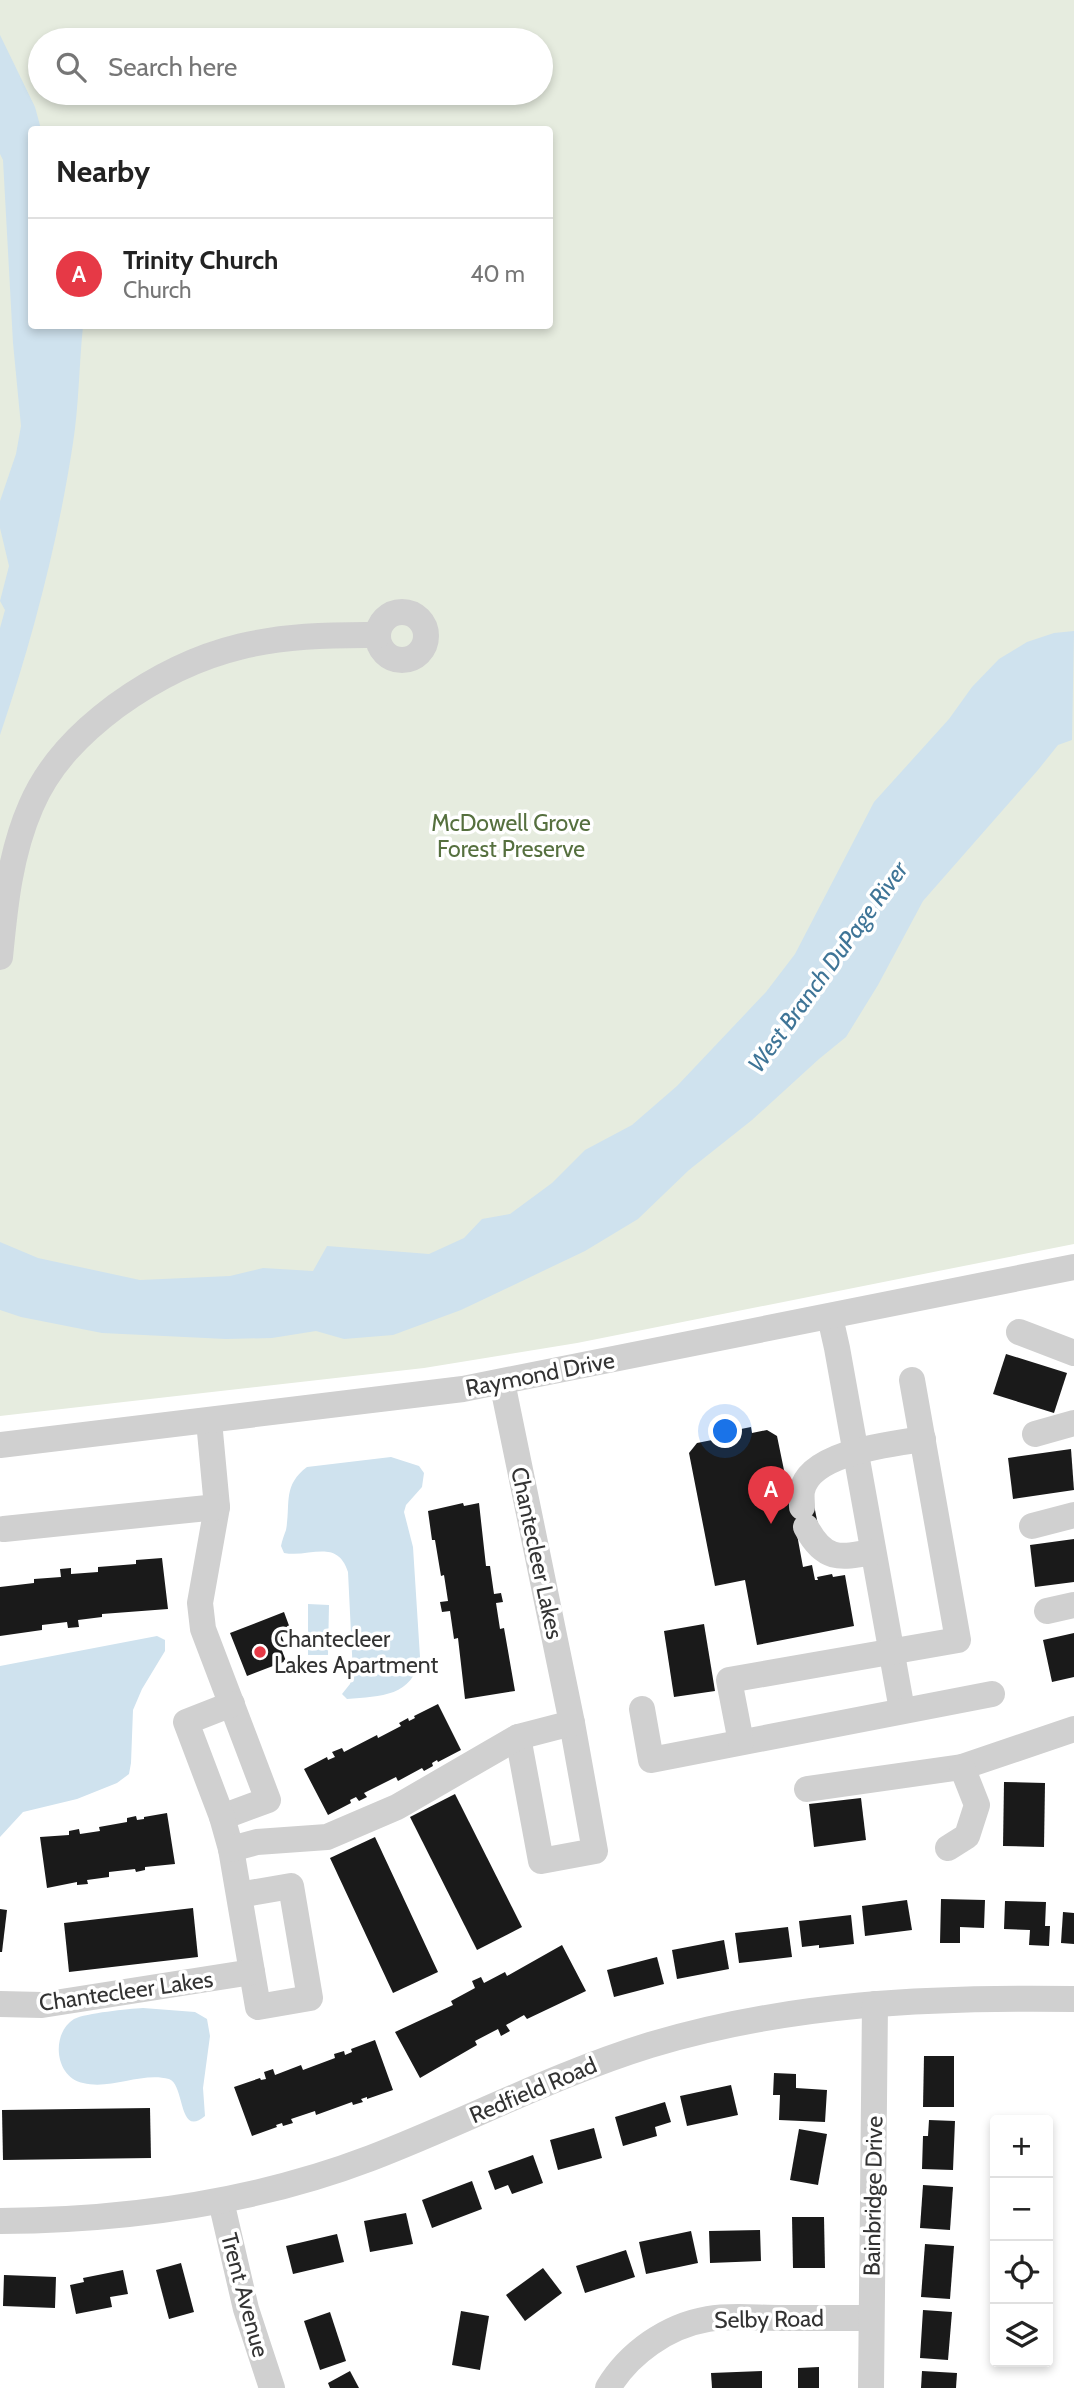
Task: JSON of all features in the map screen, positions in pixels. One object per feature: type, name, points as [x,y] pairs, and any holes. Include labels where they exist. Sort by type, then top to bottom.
[{"type":"street","points":[[0,957],[7,882],[21,830],[55,764],[88,728],[144,687],[174,669],[202,657],[278,639],[324,634],[378,635]]},
{"type":"street","name":"Raymond Drive","points":[[0,1445],[398,1399],[502,1382],[1074,1267]]},
{"type":"street","points":[[830,1317],[902,1710]]},
{"type":"street","points":[[1019,1332],[1074,1353]]},
{"type":"street","points":[[741,1742],[729,1680],[958,1640],[912,1380]]},
{"type":"street","name":"Chantecleer Lakes","points":[[502,1382],[572,1723],[595,1851],[541,1861],[518,1737]]},
{"type":"street","points":[[209,1421],[217,1507],[200,1603],[204,1629],[268,1800],[222,1817]]},
{"type":"street","points":[[1035,1434],[1074,1423]]},
{"type":"street","points":[[873,1552],[840,1558],[823,1551],[814,1542],[804,1517],[802,1488],[812,1475],[830,1460],[855,1451],[923,1438]]},
{"type":"street","points":[[4,1529],[217,1507]]},
{"type":"street","points":[[1032,1526],[1074,1515]]},
{"type":"street","points":[[1047,1611],[1074,1605]]},
{"type":"street","points":[[642,1709],[651,1760],[992,1694]]},
{"type":"street","points":[[232,1704],[186,1721],[222,1817],[231,1849],[258,2007],[310,1998],[291,1886],[239,1895]]},
{"type":"street","points":[[231,1849],[257,1842],[327,1837],[397,1807],[518,1737],[572,1723]]},
{"type":"street","points":[[807,1789],[962,1767],[1067,1737]]},
{"type":"street","points":[[948,1848],[967,1836],[977,1805],[962,1767]]},
{"type":"street","name":"Chantecleer Lakes","points":[[0,2004],[42,2006],[252,1972]]},
{"type":"street","name":"Redfield Road","points":[[0,2221],[131,2214],[221,2201],[311,2178],[369,2159],[569,2073],[650,2045],[765,2017],[818,2009],[937,1999],[1074,1999]]},
{"type":"street","name":"Bainbridge Drive","points":[[871,2388],[875,2004]]},
{"type":"street","name":"Trent Avenue","points":[[221,2201],[246,2309],[272,2388]]},
{"type":"street","name":"Selby Road","points":[[608,2388],[622,2369],[647,2345],[693,2323],[722,2318],[871,2318]]},
{"type":"green space","name":"McDowell Grove Forest Preserve","points":[[0,0],[1074,0],[1074,1244],[577,1343],[424,1368],[0,1416]]},
{"type":"water","points":[[0,35],[28,93],[28,105],[35,107],[40,126],[28,126],[28,329],[83,329],[75,429],[60,517],[23,664],[0,735],[0,628],[5,610],[0,601],[9,566],[0,528],[0,501],[16,454],[21,426],[13,343],[3,160],[0,154]]},
{"type":"water","name":"West Branch DuPage River","points":[[1074,631],[1072,740],[1058,745],[923,901],[878,985],[846,1037],[752,1120],[689,1170],[638,1219],[585,1251],[461,1310],[393,1335],[344,1339],[316,1331],[272,1338],[226,1339],[102,1333],[21,1317],[0,1310],[0,1242],[38,1258],[140,1280],[230,1276],[263,1268],[313,1271],[327,1246],[429,1254],[464,1238],[482,1219],[510,1214],[552,1183],[585,1150],[632,1125],[677,1086],[766,992],[795,954],[874,802],[999,659],[1027,642],[1054,633]]},
{"type":"water","points":[[391,1457],[419,1466],[424,1473],[422,1487],[406,1505],[404,1512],[413,1547],[420,1657],[416,1670],[403,1687],[383,1695],[347,1699],[342,1694],[350,1684],[353,1674],[348,1572],[337,1555],[330,1552],[284,1553],[281,1546],[286,1530],[289,1496],[294,1481],[307,1467]]},
{"type":"water","points":[[308,1604],[329,1605],[328,1655],[308,1655]]},
{"type":"water","points":[[157,1636],[165,1640],[165,1651],[142,1689],[133,1710],[129,1774],[117,1783],[77,1799],[23,1812],[0,1837],[0,1666]]},
{"type":"water","points":[[143,2008],[195,2012],[207,2019],[210,2036],[203,2088],[205,2116],[196,2121],[190,2121],[186,2116],[178,2090],[169,2079],[158,2077],[94,2085],[73,2079],[61,2064],[59,2044],[62,2034],[74,2019],[97,2013]]},
{"type":"building","points":[[1006,1354],[1067,1373],[1054,1413],[993,1394]]},
{"type":"building","points":[[751,1427],[752,1433],[767,1430],[777,1436],[792,1509],[814,1505],[818,1525],[796,1529],[803,1567],[812,1565],[815,1580],[818,1580],[817,1577],[832,1574],[833,1577],[845,1575],[854,1626],[757,1645],[745,1580],[715,1586],[689,1453],[697,1443],[712,1440],[711,1435]]},
{"type":"building","points":[[1071,1449],[1074,1490],[1013,1499],[1008,1458]]},
{"type":"building","points":[[463,1503],[464,1506],[479,1503],[486,1566],[490,1566],[494,1594],[501,1593],[503,1602],[496,1603],[500,1629],[504,1628],[515,1691],[465,1699],[458,1638],[454,1639],[450,1611],[442,1612],[440,1602],[448,1601],[435,1540],[432,1540],[428,1511]]},
{"type":"building","points":[[1074,1539],[1074,1582],[1035,1587],[1030,1545]]},
{"type":"building","points":[[162,1558],[168,1609],[102,1614],[102,1617],[78,1620],[79,1627],[68,1628],[67,1622],[42,1625],[42,1630],[0,1636],[0,1587],[34,1583],[34,1579],[61,1577],[60,1569],[71,1568],[71,1574],[98,1572],[98,1567],[136,1564],[136,1560]]},
{"type":"building","name":"Chantecleer Lakes Apartment","points":[[284,1612],[291,1631],[281,1635],[284,1642],[279,1643],[286,1661],[247,1676],[230,1633]]},
{"type":"building","points":[[704,1624],[715,1691],[674,1697],[664,1631]]},
{"type":"building","points":[[1074,1633],[1074,1677],[1052,1682],[1043,1640]]},
{"type":"building","points":[[438,1704],[461,1750],[438,1762],[437,1760],[424,1771],[422,1768],[398,1781],[396,1777],[364,1793],[367,1797],[359,1801],[356,1797],[350,1800],[351,1803],[328,1815],[304,1769],[327,1757],[328,1760],[335,1757],[332,1752],[342,1748],[344,1752],[377,1735],[378,1738],[401,1726],[399,1723],[408,1718],[409,1721]]},
{"type":"building","points":[[1004,1782],[1045,1783],[1044,1847],[1003,1846]]},
{"type":"building","points":[[455,1794],[522,1927],[477,1950],[410,1817]]},
{"type":"building","points":[[861,1798],[866,1840],[814,1847],[809,1804]]},
{"type":"building","points":[[167,1813],[175,1864],[145,1867],[145,1870],[136,1872],[135,1869],[109,1872],[109,1877],[87,1880],[88,1884],[77,1885],[77,1882],[47,1888],[40,1837],[69,1835],[69,1831],[79,1829],[80,1834],[100,1831],[99,1827],[127,1822],[127,1818],[136,1816],[137,1820]]},
{"type":"building","points":[[375,1837],[438,1972],[393,1993],[330,1858]]},
{"type":"building","points":[[941,1899],[985,1900],[984,1928],[960,1927],[960,1943],[940,1943]]},
{"type":"building","points":[[907,1900],[912,1930],[865,1936],[862,1906]]},
{"type":"building","points":[[1005,1901],[1046,1902],[1045,1926],[1050,1926],[1049,1946],[1029,1945],[1030,1930],[1004,1929]]},
{"type":"building","points":[[193,1908],[198,1957],[69,1972],[64,1923]]},
{"type":"building","points":[[0,1909],[7,1910],[2,1952],[0,1952]]},
{"type":"building","points":[[1063,1912],[1074,1913],[1074,1944],[1061,1943]]},
{"type":"building","points":[[851,1915],[854,1944],[802,1947],[799,1921]]},
{"type":"building","points":[[788,1927],[792,1957],[739,1963],[735,1933]]},
{"type":"building","points":[[724,1940],[729,1969],[677,1979],[672,1950]]},
{"type":"building","points":[[562,1945],[586,1991],[527,2019],[524,2015],[506,2025],[510,2031],[501,2036],[498,2029],[475,2041],[477,2045],[420,2078],[395,2032],[453,2005],[451,2001],[475,1988],[472,1981],[481,1977],[484,1983],[505,1972],[507,1976]]},
{"type":"building","points":[[657,1957],[664,1984],[614,1997],[607,1970]]},
{"type":"building","points":[[375,2040],[393,2090],[361,2099],[363,2102],[353,2105],[352,2102],[316,2115],[315,2111],[291,2119],[293,2123],[283,2126],[282,2123],[252,2136],[234,2087],[260,2078],[266,2079],[264,2072],[273,2069],[275,2075],[301,2065],[303,2070],[335,2058],[334,2054],[344,2051],[345,2055],[352,2052],[351,2049]]},
{"type":"building","points":[[924,2056],[954,2056],[954,2107],[923,2107]]},
{"type":"building","points":[[774,2073],[796,2074],[796,2088],[827,2090],[825,2122],[779,2120],[780,2095],[773,2095]]},
{"type":"building","points":[[731,2085],[738,2115],[687,2126],[680,2096]]},
{"type":"building","points":[[665,2102],[671,2122],[655,2127],[657,2136],[623,2146],[615,2117]]},
{"type":"building","points":[[150,2108],[151,2158],[3,2160],[2,2110]]},
{"type":"building","points":[[929,2120],[955,2121],[953,2170],[922,2169],[923,2136],[928,2136]]},
{"type":"building","points":[[594,2128],[602,2158],[558,2170],[550,2140]]},
{"type":"building","points":[[799,2129],[827,2134],[818,2185],[790,2180]]},
{"type":"building","points":[[533,2155],[543,2183],[512,2194],[508,2185],[495,2190],[488,2171]]},
{"type":"building","points":[[472,2181],[482,2209],[432,2228],[422,2200]]},
{"type":"building","points":[[923,2185],[953,2187],[950,2230],[920,2228]]},
{"type":"building","points":[[406,2213],[413,2244],[370,2252],[364,2221]]},
{"type":"building","points":[[792,2217],[824,2217],[825,2268],[793,2268]]},
{"type":"building","points":[[760,2230],[761,2261],[710,2263],[709,2231]]},
{"type":"building","points":[[691,2231],[698,2263],[646,2274],[639,2242]]},
{"type":"building","points":[[337,2234],[344,2262],[293,2274],[286,2246]]},
{"type":"building","points":[[925,2244],[954,2246],[950,2299],[921,2297]]},
{"type":"building","points":[[626,2250],[635,2277],[585,2293],[576,2266]]},
{"type":"building","points":[[181,2263],[194,2312],[169,2319],[156,2270]]},
{"type":"building","points":[[543,2268],[562,2293],[525,2321],[506,2295]]},
{"type":"building","points":[[123,2270],[128,2294],[110,2297],[112,2307],[76,2314],[70,2285],[84,2282],[83,2278]]},
{"type":"building","points":[[4,2275],[56,2277],[55,2308],[3,2306]]},
{"type":"building","points":[[923,2310],[952,2312],[948,2360],[920,2358]]},
{"type":"building","points":[[461,2311],[489,2316],[480,2370],[452,2365]]},
{"type":"building","points":[[330,2312],[346,2361],[320,2370],[304,2321]]},
{"type":"building","points":[[819,2367],[819,2388],[798,2388],[798,2368]]},
{"type":"building","points":[[350,2371],[359,2388],[330,2388],[328,2383]]},
{"type":"building","points":[[762,2371],[762,2388],[712,2388],[711,2373]]},
{"type":"building","points":[[922,2371],[957,2373],[956,2388],[921,2388]]},
{"type":"place","name":"Trinity Church","points":[[771,1524]]},
{"type":"place","name":"Chantecleer Lakes Apartment","points":[[260,1652]]}]
